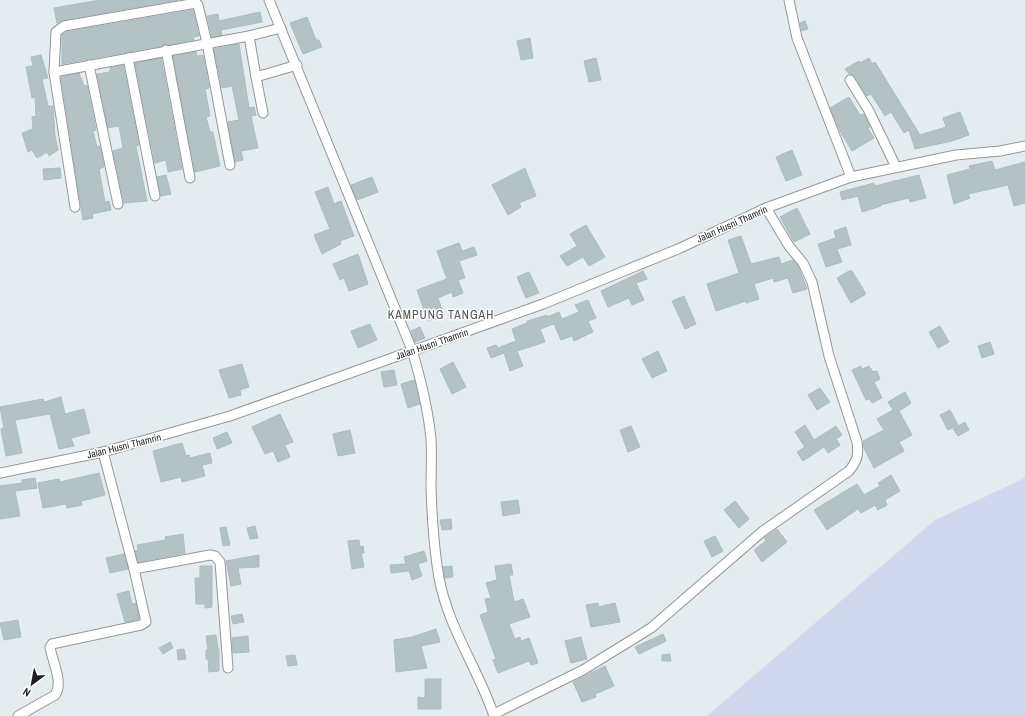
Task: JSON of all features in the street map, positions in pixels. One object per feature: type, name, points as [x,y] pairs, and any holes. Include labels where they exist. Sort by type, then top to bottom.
[{"type":"street","points":[[269,0],[297,65],[352,206],[412,350],[426,399],[429,427],[434,537],[439,578],[446,608],[459,641],[478,676],[494,715],[583,670],[651,628],[763,531],[849,471],[856,463],[859,453],[857,442],[829,356],[812,282],[803,262],[789,246],[766,208]]},
{"type":"street","points":[[789,0],[797,38],[851,177]]},
{"type":"street","points":[[75,207],[54,72],[56,32],[64,26],[194,3],[198,5],[207,43],[230,165]]},
{"type":"street","points":[[54,72],[166,50],[249,36],[281,28]]},
{"type":"street","points":[[249,36],[264,113]]},
{"type":"street","points":[[166,50],[190,178]]},
{"type":"street","points":[[128,58],[155,196]]},
{"type":"street","points":[[89,65],[118,204]]},
{"type":"street","points":[[256,77],[297,65]]},
{"type":"street","points":[[850,80],[869,111],[896,167]]},
{"type":"street","name":"Jalan Husni Thamrin","points":[[0,473],[104,452],[230,416],[544,304],[678,249],[766,208],[851,177],[956,155],[1000,151],[1025,146]]},
{"type":"street","points":[[18,716],[55,695],[58,691],[58,683],[50,647],[52,644],[141,626],[146,622],[104,452]]},
{"type":"street","points":[[134,569],[210,555],[218,558],[220,562],[228,668]]},
{"type":"shaded area","points":[[1025,478],[1025,716],[707,716],[935,520]]},
{"type":"building","points":[[100,0],[178,0],[63,20],[57,23],[54,8]]},
{"type":"building","points":[[193,10],[199,36],[193,37],[194,40],[62,64],[62,35],[66,32]]},
{"type":"building","points":[[260,12],[262,22],[221,30],[222,35],[212,37],[207,16],[218,14],[219,21]]},
{"type":"building","points":[[307,17],[316,40],[319,40],[322,47],[303,54],[290,23]]},
{"type":"building","points":[[805,21],[808,29],[802,31],[800,23]]},
{"type":"building","points":[[530,38],[533,58],[521,60],[517,41]]},
{"type":"building","points":[[239,44],[249,108],[254,107],[256,115],[251,116],[258,148],[241,151],[243,160],[235,162],[228,122],[239,120],[232,86],[222,88],[214,49]]},
{"type":"building","points":[[196,52],[197,56],[203,55],[209,88],[205,89],[210,116],[206,117],[210,132],[213,132],[220,166],[195,172],[173,56]]},
{"type":"building","points":[[41,55],[48,78],[42,79],[48,106],[53,106],[55,136],[58,150],[49,156],[47,152],[37,158],[32,150],[28,152],[22,133],[33,129],[32,117],[36,116],[35,97],[32,98],[26,67],[33,66],[31,57]]},
{"type":"building","points":[[161,58],[182,169],[168,172],[166,160],[155,163],[135,63]]},
{"type":"building","points":[[596,58],[601,80],[589,82],[584,61]]},
{"type":"building","points":[[869,58],[872,64],[875,62],[920,135],[946,127],[943,118],[960,112],[969,135],[952,141],[915,149],[909,130],[904,133],[891,112],[885,116],[871,94],[867,96],[855,77],[849,74],[845,69],[859,61],[860,63]]},
{"type":"building","points":[[123,65],[139,145],[136,146],[147,201],[124,203],[113,151],[123,148],[119,126],[108,128],[97,74],[110,72],[110,68]]},
{"type":"building","points":[[79,73],[84,86],[87,85],[96,130],[93,131],[97,147],[100,146],[104,167],[99,169],[105,202],[109,201],[111,210],[92,214],[93,218],[83,220],[61,77]]},
{"type":"building","points":[[849,97],[860,115],[864,114],[870,127],[868,128],[874,138],[852,151],[840,131],[830,108]]},
{"type":"building","points":[[792,150],[802,175],[786,181],[776,157]]},
{"type":"building","points":[[992,161],[995,170],[1025,162],[1025,203],[1014,206],[1008,185],[968,194],[970,198],[954,204],[947,175],[970,169],[969,166]]},
{"type":"building","points":[[60,168],[61,178],[44,180],[43,169]]},
{"type":"building","points":[[525,168],[536,196],[519,203],[521,207],[508,215],[492,185]]},
{"type":"building","points":[[166,175],[171,194],[161,196],[157,177]]},
{"type":"building","points":[[919,175],[926,198],[910,202],[909,198],[880,205],[881,206],[862,212],[858,196],[842,200],[840,192],[874,183],[875,186]]},
{"type":"building","points":[[372,177],[378,192],[357,200],[351,185]]},
{"type":"building","points":[[328,187],[334,204],[341,201],[354,236],[340,241],[341,244],[322,254],[314,235],[330,229],[315,192]]},
{"type":"building","points":[[797,208],[810,234],[794,242],[780,217]]},
{"type":"building","points":[[586,225],[605,257],[589,266],[583,257],[567,266],[560,256],[577,246],[570,234]]},
{"type":"building","points":[[846,227],[851,245],[837,249],[842,262],[826,267],[818,244],[836,238],[834,231]]},
{"type":"building","points":[[741,236],[751,264],[779,257],[781,264],[793,260],[798,266],[807,289],[793,293],[788,278],[774,282],[773,278],[754,284],[759,299],[746,303],[746,301],[716,311],[707,284],[739,273],[728,240]]},
{"type":"building","points":[[459,243],[462,251],[474,247],[477,255],[459,261],[465,278],[458,280],[463,293],[453,297],[452,292],[438,298],[444,315],[428,321],[417,290],[447,279],[437,251]]},
{"type":"building","points":[[358,254],[368,284],[349,291],[344,278],[340,280],[333,264]]},
{"type":"building","points":[[643,271],[647,279],[636,283],[644,300],[632,305],[629,298],[608,307],[601,291]]},
{"type":"building","points":[[849,271],[852,271],[866,294],[851,303],[837,278]]},
{"type":"building","points":[[529,272],[539,293],[526,298],[517,277]]},
{"type":"building","points":[[684,296],[696,324],[685,329],[672,301]]},
{"type":"building","points":[[588,300],[596,318],[588,321],[593,332],[574,341],[572,336],[561,340],[554,324],[540,329],[545,342],[517,351],[523,366],[510,371],[504,353],[491,358],[487,348],[496,345],[498,348],[516,341],[512,329],[527,323],[527,321],[547,315],[547,317],[559,312],[562,319],[579,312],[575,305]]},
{"type":"building","points":[[370,324],[377,340],[358,348],[351,331]]},
{"type":"building","points":[[940,326],[949,342],[938,348],[929,332]]},
{"type":"building","points":[[420,327],[425,338],[415,342],[411,331]]},
{"type":"building","points":[[990,342],[994,354],[982,358],[978,346]]},
{"type":"building","points":[[658,351],[667,371],[652,378],[642,359]]},
{"type":"building","points":[[453,362],[466,387],[452,394],[440,369]]},
{"type":"building","points":[[242,364],[249,387],[240,390],[241,395],[229,398],[219,370]]},
{"type":"building","points":[[861,366],[862,369],[869,366],[873,372],[877,371],[880,379],[874,382],[882,398],[872,403],[870,399],[866,400],[852,370]]},
{"type":"building","points":[[394,370],[397,385],[384,387],[381,372]]},
{"type":"building","points":[[414,380],[420,404],[408,408],[401,384]]},
{"type":"building","points":[[820,388],[830,402],[817,410],[808,395]]},
{"type":"building","points":[[905,392],[911,403],[899,411],[912,435],[899,442],[904,451],[874,468],[864,448],[863,441],[884,430],[877,419],[893,410],[888,402]]},
{"type":"building","points":[[61,397],[65,414],[84,409],[90,433],[71,438],[74,446],[59,449],[50,414],[15,420],[22,453],[6,456],[1,429],[4,428],[0,407],[43,399],[44,402]]},
{"type":"building","points":[[950,410],[958,425],[948,430],[940,415]]},
{"type":"building","points":[[280,414],[293,442],[285,445],[290,457],[278,462],[273,451],[265,454],[252,427]]},
{"type":"building","points":[[965,422],[969,430],[958,436],[953,429]]},
{"type":"building","points":[[805,425],[814,440],[836,426],[842,435],[836,439],[840,445],[828,453],[824,447],[803,461],[797,452],[805,447],[795,432]]},
{"type":"building","points":[[631,426],[640,447],[628,452],[620,430]]},
{"type":"building","points":[[350,430],[355,453],[338,456],[333,434]]},
{"type":"building","points":[[227,432],[232,443],[217,449],[213,438]]},
{"type":"building","points":[[182,443],[186,456],[189,455],[190,458],[210,453],[212,463],[202,465],[205,476],[182,482],[181,477],[161,482],[153,451]]},
{"type":"building","points":[[99,473],[105,495],[81,501],[82,505],[67,508],[66,504],[43,508],[38,483],[59,479],[60,482]]},
{"type":"building","points":[[891,475],[900,491],[885,500],[887,505],[878,510],[875,505],[861,513],[858,509],[827,530],[814,510],[857,484],[864,495],[880,486],[878,483]]},
{"type":"building","points":[[35,478],[37,488],[15,491],[20,516],[0,519],[0,486],[22,483],[22,480]]},
{"type":"building","points":[[518,500],[520,513],[503,516],[501,502]]},
{"type":"building","points":[[735,501],[749,519],[739,528],[724,510]]},
{"type":"building","points":[[451,519],[452,529],[442,530],[440,520]]},
{"type":"building","points":[[255,526],[258,538],[250,539],[247,528]]},
{"type":"building","points":[[226,527],[230,545],[223,546],[220,528]]},
{"type":"building","points":[[777,529],[787,542],[762,562],[754,550],[766,541],[764,538]]},
{"type":"building","points":[[183,534],[185,553],[138,562],[135,551],[138,550],[137,545],[166,540],[165,537]]},
{"type":"building","points":[[715,536],[723,551],[712,557],[704,541]]},
{"type":"building","points":[[359,540],[360,547],[363,546],[364,553],[361,553],[364,567],[352,569],[348,541]]},
{"type":"building","points":[[424,551],[427,561],[418,564],[422,576],[412,580],[409,571],[391,573],[390,565],[406,564],[404,557]]},
{"type":"building","points":[[124,554],[128,569],[110,573],[106,558]]},
{"type":"building","points":[[259,555],[259,567],[238,568],[241,584],[231,586],[226,561]]},
{"type":"building","points":[[511,564],[513,575],[509,575],[514,602],[523,599],[530,617],[509,624],[515,639],[520,637],[521,641],[529,638],[538,663],[531,665],[529,661],[498,673],[493,660],[496,659],[480,615],[488,612],[485,599],[491,598],[486,583],[497,580],[495,566]]},
{"type":"building","points":[[200,566],[212,566],[212,607],[205,608],[205,604],[196,604],[195,578],[200,578]]},
{"type":"building","points":[[452,566],[453,577],[445,578],[443,567]]},
{"type":"building","points":[[129,591],[132,604],[136,603],[139,619],[125,622],[117,594]]},
{"type":"building","points":[[598,603],[599,607],[615,603],[620,622],[591,627],[586,605]]},
{"type":"building","points":[[242,614],[244,622],[233,624],[231,616]]},
{"type":"building","points":[[18,620],[21,637],[4,640],[0,623]]},
{"type":"building","points":[[436,629],[440,642],[421,646],[427,668],[396,672],[394,640],[412,637]]},
{"type":"building","points":[[663,634],[666,641],[639,654],[635,647]]},
{"type":"building","points":[[216,635],[219,649],[219,671],[209,672],[208,659],[206,659],[206,650],[208,650],[206,636]]},
{"type":"building","points":[[248,636],[249,652],[233,653],[232,638]]},
{"type":"building","points":[[581,637],[587,659],[571,663],[565,641]]},
{"type":"building","points":[[170,642],[173,648],[163,654],[159,648]]},
{"type":"building","points":[[184,649],[186,659],[178,660],[177,650]]},
{"type":"building","points":[[670,654],[671,661],[662,661],[662,655]]},
{"type":"building","points":[[295,655],[297,665],[288,666],[286,656]]},
{"type":"building","points":[[605,666],[614,686],[595,694],[596,697],[582,702],[573,682]]},
{"type":"building","points":[[425,679],[441,679],[441,709],[418,709],[418,697],[425,698]]},
{"type":"district","name":"KAMPUNG TANGAH","points":[[441,315]]}]
